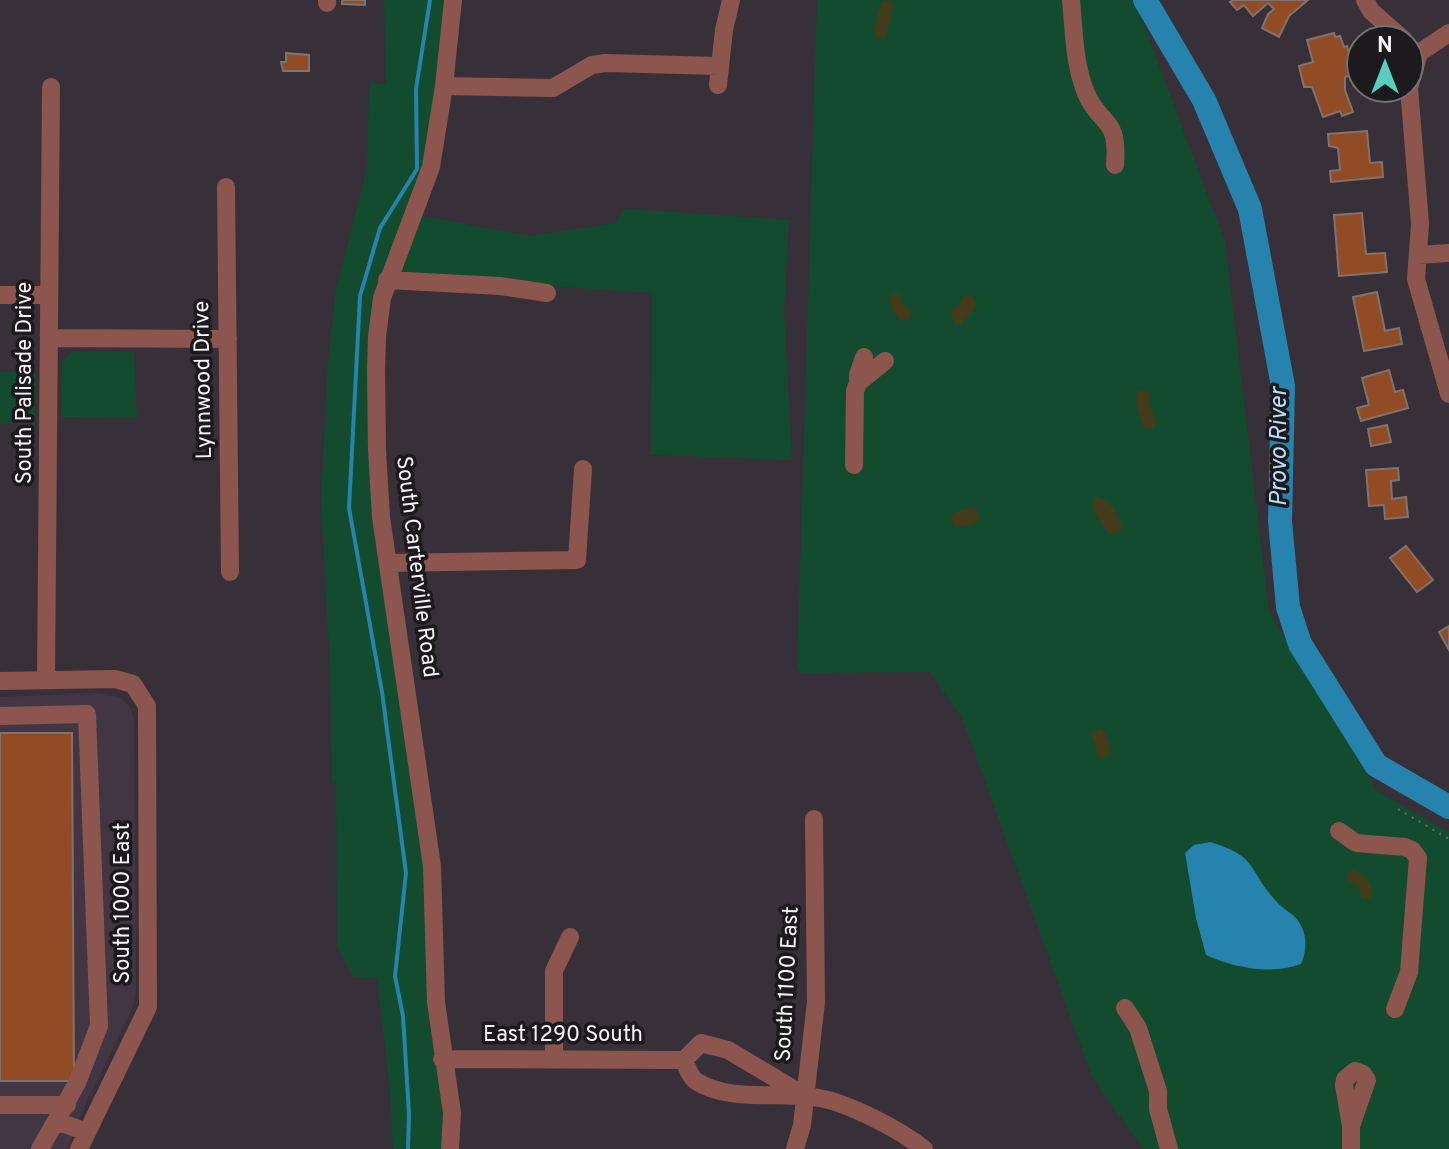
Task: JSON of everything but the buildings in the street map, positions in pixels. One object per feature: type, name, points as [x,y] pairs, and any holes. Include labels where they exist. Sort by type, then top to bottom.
[{"type":"street","name":"South Carterville Road","points":[[450,1149],[452,1113],[436,1002],[432,866],[381,517],[377,450],[377,337],[387,280],[431,167],[453,0]]},
{"type":"street","points":[[718,85],[731,0]]},
{"type":"street","points":[[1071,0],[1081,80],[1090,101],[1111,125],[1116,138],[1115,165]]},
{"type":"street","points":[[1368,6],[1387,24]]},
{"type":"street","points":[[1425,43],[1449,33]]},
{"type":"street","points":[[444,86],[553,88],[592,65],[605,63],[719,66]]},
{"type":"street","name":"South Palisade Drive","points":[[46,679],[51,87]]},
{"type":"street","points":[[1410,104],[1420,224],[1416,279],[1449,394]]},
{"type":"street","name":"Lynnwood Drive","points":[[226,187],[230,572]]},
{"type":"street","points":[[1418,255],[1449,253]]},
{"type":"street","points":[[387,280],[500,286],[547,293]]},
{"type":"street","points":[[0,295],[49,295]]},
{"type":"street","points":[[50,338],[228,339]]},
{"type":"street","points":[[854,465],[855,391],[864,357]]},
{"type":"street","points":[[858,383],[885,361]]},
{"type":"street","points":[[389,563],[577,560],[583,469]]},
{"type":"street","points":[[0,681],[46,679]]},
{"type":"street","name":"South 1000 East","points":[[46,679],[115,679],[133,684],[147,706],[148,1007],[83,1140]]},
{"type":"street","points":[[0,716],[87,714],[99,1026],[67,1105],[40,1149]]},
{"type":"street","name":"South 1100 East","points":[[795,1149],[802,1125],[816,1002],[814,819]]},
{"type":"street","points":[[1339,831],[1356,843],[1405,847],[1418,858],[1409,972],[1395,1009]]},
{"type":"street","points":[[554,1059],[554,971],[570,937]]},
{"type":"street","points":[[1125,1008],[1142,1037],[1158,1091],[1160,1117],[1169,1149]]},
{"type":"street","name":"East 1290 South","points":[[442,1059],[684,1060],[701,1043],[728,1050],[805,1096]]},
{"type":"street","points":[[684,1060],[694,1080],[715,1089],[766,1096],[822,1098],[904,1132],[924,1149]]},
{"type":"street","points":[[0,1105],[67,1105]]},
{"type":"street","points":[[56,1121],[83,1140]]},
{"type":"street","points":[[1351,1126],[1351,1149]]},
{"type":"path","points":[[1398,809],[1449,839]]},
{"type":"shaded area","points":[[100,693],[119,697],[130,707],[134,720],[136,989],[133,1007],[82,1112],[68,1149],[0,1149],[0,697]]},
{"type":"green space","points":[[384,0],[444,0],[429,144],[369,378],[420,811],[443,1105],[441,1149],[393,1149],[390,1090],[377,978],[354,977],[337,948],[336,781],[332,781],[330,668],[321,499],[328,361],[336,290],[367,168],[369,83],[386,84]]},
{"type":"green space","points":[[817,0],[1131,0],[1138,9],[1225,242],[1269,612],[1378,792],[1449,832],[1449,1149],[1143,1149],[1093,1079],[962,718],[930,672],[802,673],[797,670]]},
{"type":"green space","points":[[625,209],[789,220],[784,310],[792,460],[651,455],[652,293],[397,276],[422,216],[531,236],[616,223]]},
{"type":"green space","points":[[73,351],[134,352],[137,418],[61,417],[62,361]]},
{"type":"green space","points":[[0,372],[36,373],[35,424],[0,424]]},
{"type":"sand","points":[[890,0],[894,5],[886,36],[878,39],[873,31],[882,2]]},
{"type":"sand","points":[[900,294],[902,303],[912,312],[908,319],[900,320],[894,313],[889,297]]},
{"type":"sand","points":[[971,295],[976,304],[972,313],[960,324],[954,324],[950,310],[960,304],[964,296]]},
{"type":"sand","points":[[1140,389],[1150,393],[1150,405],[1156,421],[1154,429],[1144,428],[1137,410],[1136,395]]},
{"type":"sand","points":[[1094,497],[1112,506],[1122,526],[1119,532],[1109,534],[1103,526],[1095,512]]},
{"type":"sand","points":[[969,507],[977,510],[979,520],[973,525],[955,527],[951,520],[953,513]]},
{"type":"sand","points":[[1100,728],[1107,736],[1110,751],[1102,759],[1096,755],[1091,735]]},
{"type":"sand","points":[[1353,870],[1368,881],[1372,889],[1371,898],[1362,899],[1357,885],[1347,880],[1347,872]]},
{"type":"water","points":[[1210,842],[1245,859],[1277,902],[1296,918],[1305,940],[1301,964],[1278,969],[1253,968],[1206,955],[1185,853],[1194,845]]},
{"type":"waterway","points":[[408,1149],[403,1016],[395,976],[406,873],[382,692],[349,508],[360,296],[380,228],[417,169],[416,89],[430,0]]},
{"type":"waterway","name":"Provo River","points":[[1145,0],[1204,100],[1250,209],[1283,386],[1280,521],[1288,607],[1300,644],[1376,765],[1449,807]]}]
